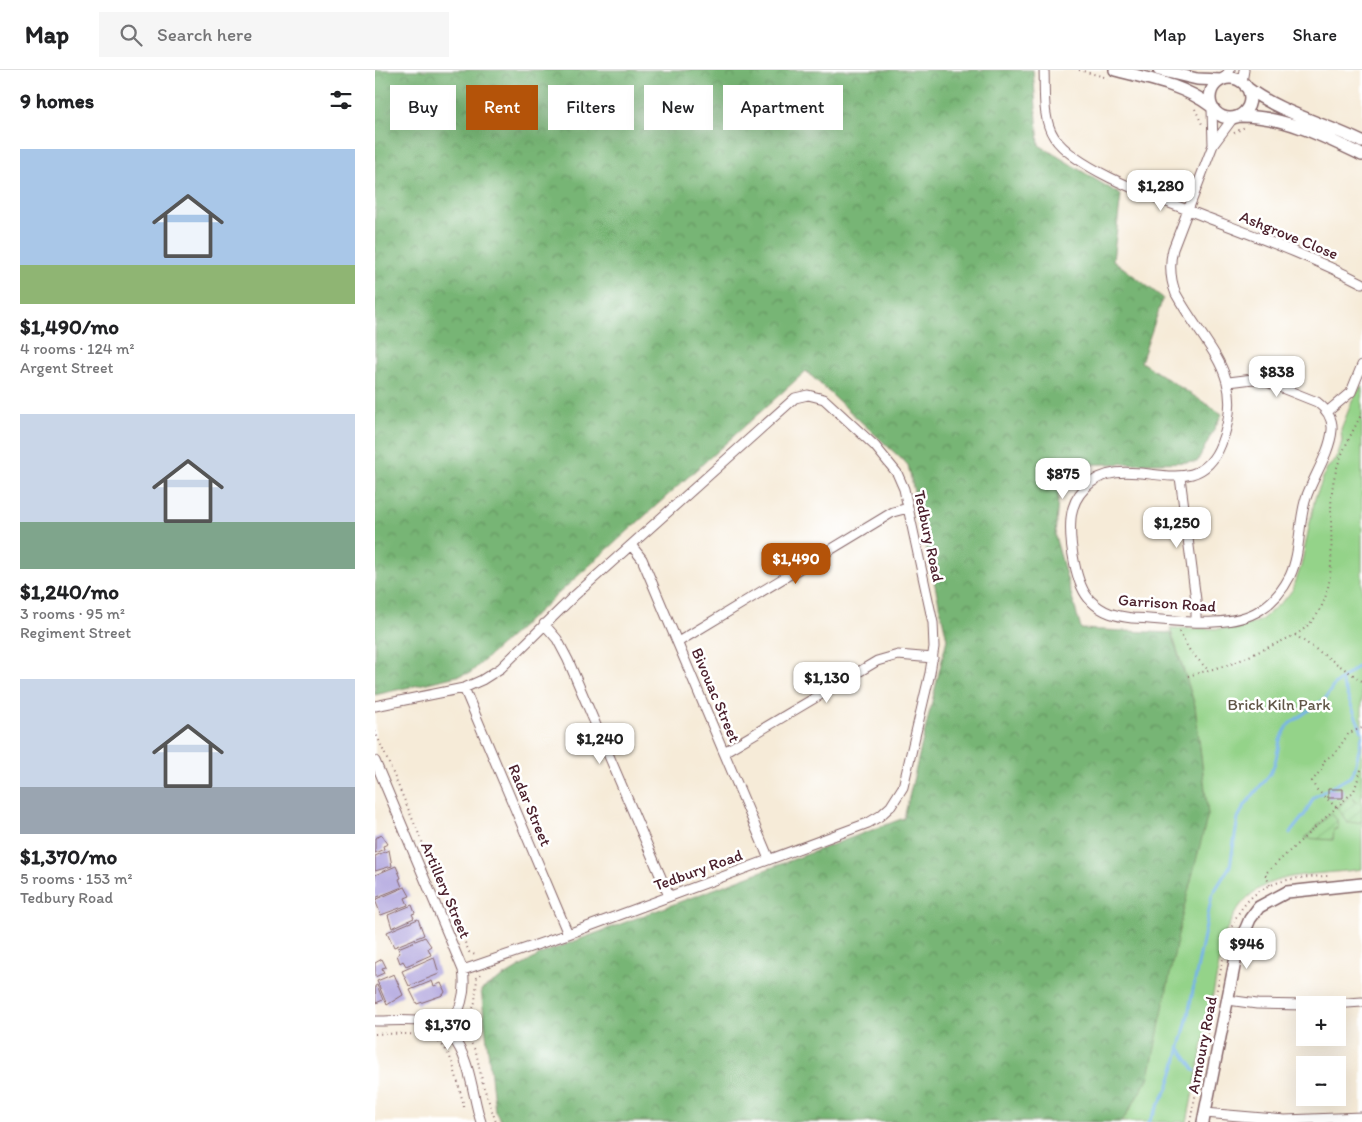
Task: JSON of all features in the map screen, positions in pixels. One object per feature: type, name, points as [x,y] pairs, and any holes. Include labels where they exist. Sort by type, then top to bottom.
[{"type":"street","name":"Ashgrove Close","points":[[1044,70],[1049,125],[1059,144],[1069,152],[1124,185],[1322,263],[1362,283]]},
{"type":"street","points":[[1159,70],[1197,79],[1225,76],[1233,78],[1269,103],[1324,124],[1362,142]]},
{"type":"street","points":[[1237,117],[1249,105],[1250,96],[1244,85],[1243,70]]},
{"type":"street","points":[[1115,75],[1177,87],[1192,93],[1223,118],[1265,117],[1285,122],[1320,135],[1362,156]]},
{"type":"street","points":[[1212,108],[1211,90],[1225,76]]},
{"type":"street","name":"Garrison Road","points":[[1212,108],[1213,145]]},
{"type":"street","name":"Garrison Road","points":[[1237,117],[1213,145],[1187,210],[1173,249],[1170,264],[1172,284],[1186,312],[1221,366],[1229,382],[1232,400],[1231,417],[1216,456],[1203,470],[1180,477],[1117,471],[1100,477],[1085,488],[1075,502],[1071,518],[1071,532],[1081,586],[1090,600],[1104,611],[1121,617],[1225,622],[1250,616],[1268,605],[1286,584],[1294,565],[1306,499],[1330,438],[1332,425],[1327,412]]},
{"type":"street","points":[[1229,382],[1262,380],[1317,402],[1327,412],[1351,392],[1362,364]]},
{"type":"street","name":"Tedbury Road","points":[[375,706],[464,688],[482,680],[501,668],[544,624],[791,401],[807,395],[824,399],[883,454],[901,480],[909,508],[933,623],[933,658],[903,787],[891,806],[868,823],[569,934],[463,970]]},
{"type":"street","points":[[1180,477],[1197,621]]},
{"type":"street","points":[[678,642],[893,512],[909,508]]},
{"type":"street","name":"Bivouac Street","points":[[631,545],[642,559],[769,859]]},
{"type":"street","points":[[544,624],[557,639],[568,660],[669,896]]},
{"type":"street","points":[[724,752],[877,661],[898,655],[933,658]]},
{"type":"street","name":"Radar Street","points":[[464,688],[569,934]]},
{"type":"street","name":"Artillery Street","points":[[375,761],[463,970],[465,981],[462,1001],[459,1012],[447,1031]]},
{"type":"street","name":"Armoury Road","points":[[1204,1118],[1241,939],[1250,918],[1259,907],[1287,892],[1362,884]]},
{"type":"street","points":[[1228,1000],[1296,1004]]},
{"type":"street","points":[[1346,1003],[1362,1002]]},
{"type":"street","points":[[375,1021],[420,1021],[447,1031],[457,1043],[464,1058],[479,1121]]},
{"type":"street","points":[[1204,1118],[1285,1120],[1362,1117]]},
{"type":"path","points":[[1079,70],[1115,75]]},
{"type":"path","points":[[1194,108],[1202,124],[1208,124]]},
{"type":"path","points":[[1228,132],[1231,135],[1246,127]]},
{"type":"path","points":[[1189,676],[1209,671],[1263,651],[1295,635],[1314,619],[1327,590],[1331,564],[1334,481],[1340,461],[1362,413]]},
{"type":"path","points":[[1177,626],[1184,643],[1209,671]]},
{"type":"path","points":[[1295,635],[1362,681]]},
{"type":"path","points":[[1336,807],[1316,789],[1312,781],[1321,770],[1325,760],[1336,752],[1349,733],[1362,728]]},
{"type":"path","points":[[375,731],[469,952],[477,955],[478,958]]},
{"type":"path","points":[[1270,885],[1265,874],[1357,785],[1362,768]]},
{"type":"path","points":[[1357,785],[1362,785]]},
{"type":"path","points":[[481,970],[482,974],[477,982],[475,1002],[465,1032],[476,1052],[483,1085],[496,1122]]},
{"type":"path","points":[[375,1034],[419,1033],[438,1041],[451,1059],[464,1107]]},
{"type":"green space","points":[[375,70],[1033,70],[1039,145],[1121,195],[1113,260],[1163,298],[1141,362],[1222,414],[1197,462],[1061,465],[1055,536],[1081,629],[1171,633],[1195,705],[1208,814],[1149,1077],[1122,1122],[502,1122],[495,1111],[481,990],[543,953],[904,818],[947,639],[908,465],[806,371],[470,673],[375,695]]},
{"type":"green space","name":"Brick Kiln Park","points":[[1362,385],[1362,869],[1280,879],[1263,886],[1248,897],[1235,913],[1225,935],[1187,1122],[1122,1122],[1149,1077],[1182,916],[1208,814],[1195,705],[1170,628],[1236,629],[1260,621],[1286,598],[1293,589],[1301,566],[1315,498],[1327,468],[1336,460],[1342,441],[1341,429],[1353,399]]},
{"type":"green space","points":[[1351,795],[1355,799],[1354,801],[1362,804],[1362,822],[1347,823],[1338,807]]},
{"type":"green space","points":[[1331,813],[1337,820],[1338,829],[1334,829],[1333,840],[1305,838]]},
{"type":"building","points":[[1328,789],[1343,789],[1343,798],[1328,798]]},
{"type":"building","points":[[382,835],[388,844],[383,846],[384,849],[375,853],[375,838]]},
{"type":"building","points":[[389,850],[392,866],[375,871],[375,856]]},
{"type":"building","points":[[396,866],[401,878],[399,879],[402,887],[375,898],[375,875]]},
{"type":"building","points":[[405,887],[410,896],[405,898],[408,905],[381,915],[375,900]]},
{"type":"building","points":[[412,905],[415,913],[412,914],[414,918],[392,928],[388,915]]},
{"type":"building","points":[[418,919],[424,935],[394,947],[387,932]]},
{"type":"building","points":[[425,937],[431,946],[428,948],[431,955],[406,966],[403,961],[400,963],[397,955],[400,953],[398,948]]},
{"type":"building","points":[[434,957],[439,974],[409,986],[402,971]]},
{"type":"building","points":[[382,959],[386,967],[382,968],[384,973],[375,977],[375,963]]},
{"type":"building","points":[[394,974],[403,995],[387,1005],[377,981]]},
{"type":"building","points":[[432,981],[434,986],[441,983],[445,992],[443,995],[417,1004],[410,990]]},
{"type":"building","points":[[377,985],[383,1000],[376,1003],[375,986]]},
{"type":"waterway","points":[[1149,1122],[1168,1088],[1175,1066],[1187,1020],[1212,895],[1230,866],[1238,818],[1245,805],[1270,774],[1275,763],[1280,740],[1289,724],[1325,699],[1334,685],[1362,663]]},
{"type":"waterway","points":[[1341,680],[1362,732]]},
{"type":"waterway","points":[[1290,833],[1305,814],[1314,797],[1350,777],[1355,768],[1362,736]]},
{"type":"waterway","points":[[1179,1047],[1195,1071]]}]
